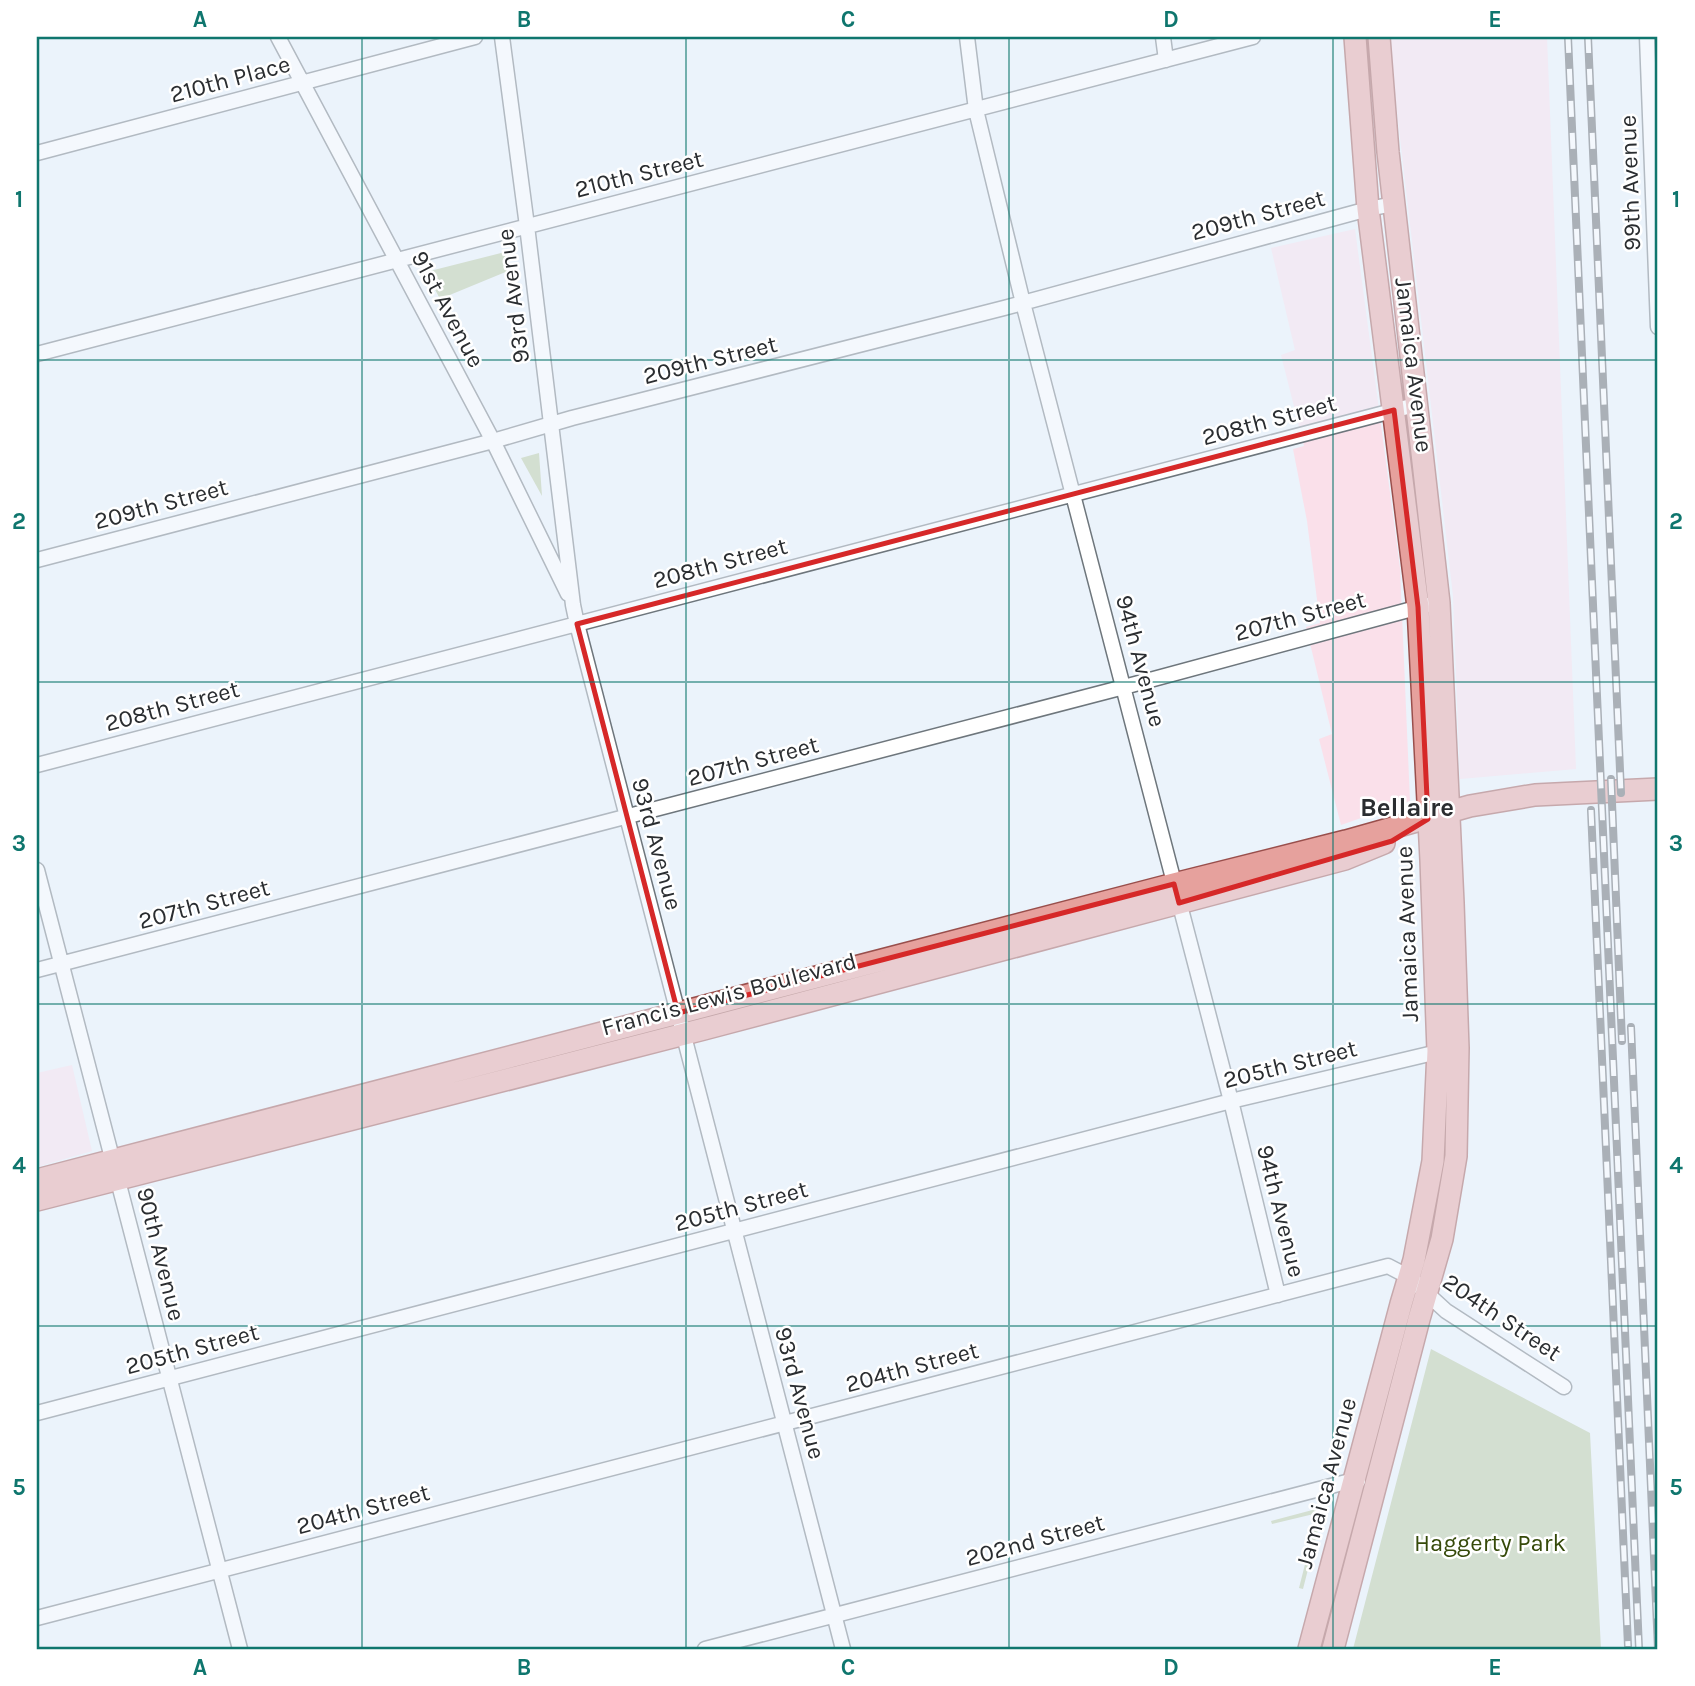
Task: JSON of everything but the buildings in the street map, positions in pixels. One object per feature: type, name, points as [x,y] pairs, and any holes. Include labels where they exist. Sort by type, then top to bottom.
[{"type":"main road","name":"Jamaica Avenue","points":[[1333,1649],[1442,1238],[1456,1156],[1428,819],[1428,605],[1394,410],[1368,209],[1355,37]]},
{"type":"main road","name":"Jamaica Avenue","points":[[1309,1649],[1414,1261],[1433,1161],[1448,1049],[1449,811],[1428,605],[1415,405],[1379,37]]},
{"type":"main road","name":"Francis Lewis Boulevard","points":[[37,1200],[116,1170],[1177,893],[1345,859],[1392,841],[1428,819],[1449,811],[1535,795],[1658,789]]},
{"type":"main road","name":"Francis Lewis Boulevard","points":[[37,1180],[116,1170]]},
{"type":"street","name":"91st Avenue","points":[[278,37],[493,441],[573,605]]},
{"type":"street","name":"210th Place","points":[[37,153],[475,37]]},
{"type":"street","name":"93rd Avenue","points":[[502,37],[577,624],[843,1649]]},
{"type":"street","name":"94th Avenue","points":[[967,37],[976,110],[1023,303],[1231,1101],[1278,1295]]},
{"type":"street","points":[[1163,37],[1166,60]]},
{"type":"street","name":"210th Street","points":[[37,354],[1253,37]]},
{"type":"street","name":"99th Avenue","points":[[1647,37],[1656,185],[1658,327]]},
{"type":"street","name":"209th Street","points":[[37,560],[1394,204]]},
{"type":"street","name":"208th Street","points":[[37,765],[1415,405]]},
{"type":"street","name":"207th Street","points":[[37,970],[1124,687],[1428,605]]},
{"type":"street","name":"90th Avenue","points":[[37,870],[240,1649]]},
{"type":"street","name":"205th Street","points":[[37,1413],[1231,1101],[1448,1049]]},
{"type":"street","name":"204th Street","points":[[37,1618],[1388,1266],[1409,1277],[1446,1311],[1564,1387]]},
{"type":"street","name":"202nd Street","points":[[705,1649],[1354,1480],[1377,1484]]},
{"type":"highlighted area","points":[[1394,410],[1418,607],[1428,819],[1392,841],[1179,903],[1174,884],[678,1013],[577,624]]},
{"type":"shaded area","points":[[1391,37],[1547,37],[1576,769],[1460,779],[1453,596],[1393,77]]},
{"type":"shaded area","points":[[1355,229],[1400,568],[1410,801],[1341,825],[1319,739],[1332,734],[1306,627],[1320,623],[1307,521],[1293,449],[1304,446],[1281,355],[1295,350],[1271,248]]},
{"type":"shaded area","points":[[72,1065],[92,1151],[37,1167],[37,1073]]},
{"type":"green space","points":[[505,252],[508,271],[440,299],[426,272]]},
{"type":"green space","points":[[539,453],[542,496],[521,458]]},
{"type":"green space","name":"Haggerty Park","points":[[1431,1349],[1590,1433],[1601,1649],[1353,1649]]},
{"type":"green space","points":[[1320,1508],[1323,1511],[1303,1589],[1299,1588],[1318,1513],[1272,1524],[1271,1521]]},
{"type":"railway","points":[[1568,37],[1639,1649]]},
{"type":"railway","points":[[1588,37],[1621,793]]},
{"type":"railway","points":[[1611,779],[1622,1041]]},
{"type":"railway","points":[[1591,810],[1628,1646]]},
{"type":"railway","points":[[1631,1027],[1658,1649]]},
{"type":"district","name":"Bellaire","points":[[1407,807]]}]
